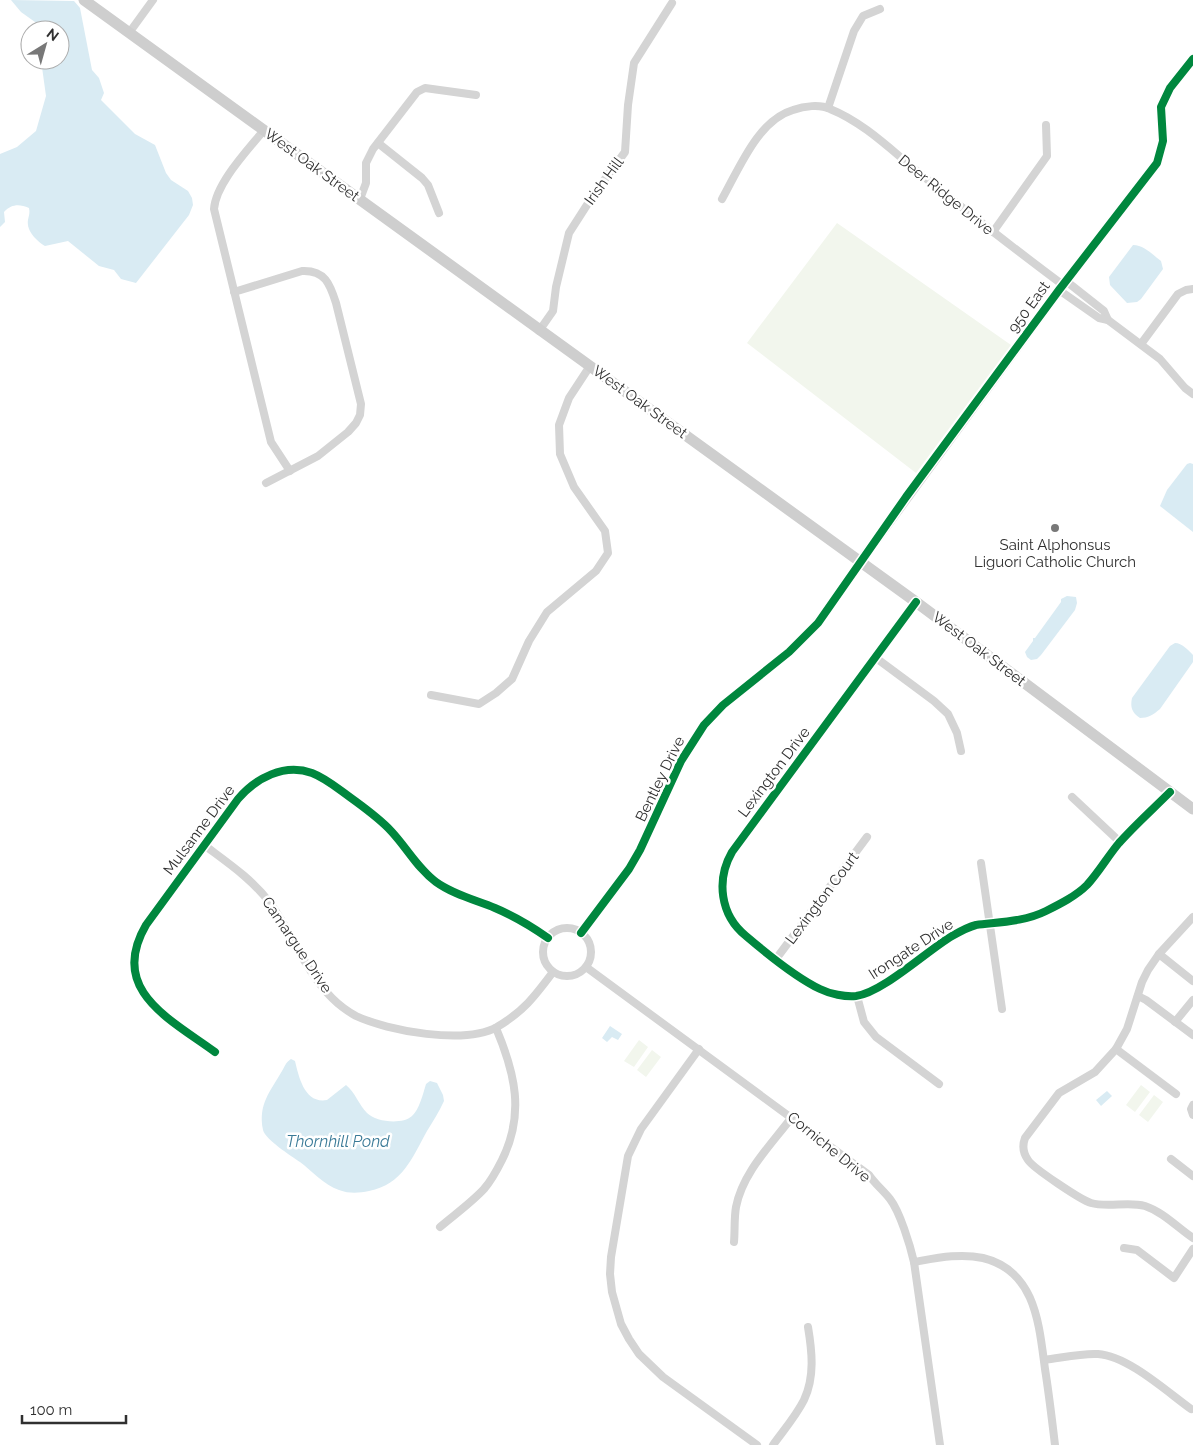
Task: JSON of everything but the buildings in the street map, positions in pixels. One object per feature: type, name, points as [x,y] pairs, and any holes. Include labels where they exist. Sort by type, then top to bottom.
[{"type":"main road","name":"West Oak Street","points":[[84,0],[916,602],[1193,809]]},
{"type":"street","points":[[129,33],[153,0]]},
{"type":"street","name":"Irish Hill","points":[[539,331],[553,311],[556,286],[569,233],[594,194],[625,152],[628,105],[634,63],[672,3]]},
{"type":"street","points":[[722,199],[759,134],[772,120],[792,110],[808,106],[828,108],[854,31],[863,16],[880,9]]},
{"type":"street","name":"950 East","points":[[860,562],[1062,285],[1157,162],[1163,141],[1161,107],[1170,88],[1193,59]]},
{"type":"street","points":[[360,200],[366,183],[366,163],[378,143],[417,92],[425,88],[476,95]]},
{"type":"street","name":"Deer Ridge Drive","points":[[828,108],[856,122],[1062,285],[1104,311],[1108,320],[1160,359],[1185,388],[1193,394]]},
{"type":"street","points":[[993,232],[1047,156],[1046,125]]},
{"type":"street","points":[[264,130],[219,188],[214,209],[271,442],[290,471]]},
{"type":"street","points":[[378,143],[422,178],[428,185],[439,212]]},
{"type":"street","points":[[234,292],[302,271],[319,274],[327,280],[332,289],[361,404],[360,415],[356,423],[340,438],[318,456],[266,483]]},
{"type":"street","points":[[1141,344],[1178,294],[1193,289]]},
{"type":"street","points":[[431,695],[478,704],[496,693],[512,679],[529,641],[547,612],[596,571],[608,553],[605,531],[574,487],[560,454],[559,425],[569,398],[590,366]]},
{"type":"street","name":"Bentley Drive","points":[[581,933],[629,869],[640,850],[681,761],[704,725],[723,705],[789,652],[818,623],[860,562]]},
{"type":"street","name":"Lexington Drive","points":[[776,959],[745,936],[730,919],[722,892],[722,877],[725,864],[916,602]]},
{"type":"street","points":[[876,658],[934,701],[948,714],[957,733],[961,751]]},
{"type":"street","name":"Mulsanne Drive","points":[[215,1052],[155,1008],[139,987],[134,966],[134,954],[146,925],[238,799],[255,782],[274,772],[302,770],[322,778],[370,811],[393,834],[421,869],[444,888],[516,918],[548,938]]},
{"type":"street","name":"Irongate Drive","points":[[776,959],[821,990],[834,994],[856,996],[870,992],[957,934],[974,926],[1037,915],[1073,896],[1088,885],[1120,842],[1170,792]]},
{"type":"street","points":[[1072,796],[1120,842]]},
{"type":"street","name":"Lexington Court","points":[[776,959],[867,837]]},
{"type":"street","name":"Camargue Drive","points":[[204,845],[239,870],[256,886],[276,913],[314,976],[327,992],[342,1007],[355,1015],[375,1023],[441,1035],[464,1035],[496,1028],[525,1008],[553,972]]},
{"type":"street","points":[[980,863],[1002,1009]]},
{"type":"street","points":[[1192,1235],[1156,1210],[1142,1205],[1101,1205],[1090,1203],[1078,1197],[1028,1162],[1024,1153],[1023,1143],[1059,1093],[1095,1072],[1116,1049],[1127,1029],[1148,970],[1159,954],[1193,917]]},
{"type":"street","points":[[564,929],[581,933],[590,947],[590,961],[586,967],[578,974],[571,976],[553,972],[547,966],[543,953],[548,938],[553,933],[564,929]]},
{"type":"street","points":[[1159,954],[1193,981]]},
{"type":"street","name":"Corniche Drive","points":[[586,967],[869,1175],[874,1184],[890,1200],[910,1242],[940,1445]]},
{"type":"street","points":[[856,996],[864,1022],[876,1037],[939,1084]]},
{"type":"street","points":[[1138,996],[1193,1035]]},
{"type":"street","points":[[1176,1022],[1193,1000]]},
{"type":"street","points":[[440,1227],[484,1189],[498,1170],[512,1135],[516,1116],[514,1081],[506,1051],[496,1028]]},
{"type":"street","points":[[1116,1049],[1176,1094]]},
{"type":"street","points":[[699,1050],[640,1129],[628,1156],[611,1257],[612,1292],[621,1324],[628,1339],[639,1354],[663,1377],[757,1445]]},
{"type":"street","points":[[734,1242],[736,1209],[740,1192],[747,1177],[792,1117]]},
{"type":"street","points":[[1171,1159],[1193,1176]]},
{"type":"street","points":[[1124,1248],[1137,1250],[1174,1278],[1193,1249]]},
{"type":"street","points":[[914,1262],[954,1256],[970,1256],[994,1262],[1013,1274],[1025,1288],[1035,1307],[1038,1319],[1055,1445]]},
{"type":"street","points":[[773,1445],[804,1400],[810,1383],[812,1351],[808,1328]]},
{"type":"street","points":[[1044,1360],[1091,1354],[1109,1355],[1132,1367],[1190,1409]]},
{"type":"shaded area","points":[[837,223],[1011,345],[916,473],[747,343]]},
{"type":"shaded area","points":[[639,1040],[648,1047],[634,1067],[624,1061]]},
{"type":"shaded area","points":[[652,1050],[661,1057],[646,1077],[637,1070]]},
{"type":"shaded area","points":[[1141,1085],[1150,1092],[1135,1112],[1126,1105]]},
{"type":"shaded area","points":[[1154,1095],[1163,1102],[1148,1122],[1139,1115]]},
{"type":"water","points":[[11,0],[74,1],[80,8],[92,70],[99,78],[104,93],[101,100],[135,134],[155,145],[166,173],[171,180],[188,191],[192,198],[193,205],[189,215],[136,283],[121,279],[114,270],[99,266],[68,241],[45,246],[42,244],[29,228],[29,208],[19,205],[10,207],[4,212],[5,222],[0,227],[0,154],[17,147],[36,131],[46,96],[42,70],[70,70],[70,20],[32,20],[21,12]]},
{"type":"water","points":[[1133,245],[1145,248],[1152,253],[1161,261],[1163,269],[1141,299],[1137,302],[1127,303],[1110,285],[1109,277]]},
{"type":"water","points":[[1187,464],[1193,464],[1193,532],[1160,506],[1167,490]]},
{"type":"water","points":[[1067,596],[1076,597],[1075,610],[1041,655],[1037,659],[1031,660],[1025,652],[1033,638],[1035,638],[1061,602],[1061,599]]},
{"type":"water","points":[[1175,643],[1182,645],[1193,655],[1193,662],[1160,709],[1150,716],[1140,718],[1132,710],[1132,698],[1170,646]]},
{"type":"water","points":[[610,1026],[622,1034],[618,1040],[612,1037],[607,1042],[602,1038]]},
{"type":"water","name":"Thornhill Pond","points":[[291,1059],[295,1061],[304,1088],[313,1098],[327,1100],[346,1085],[367,1113],[376,1119],[402,1121],[408,1119],[419,1106],[426,1084],[430,1081],[437,1083],[444,1101],[411,1160],[398,1176],[381,1188],[354,1193],[343,1191],[323,1181],[268,1138],[263,1130],[262,1113],[266,1099],[286,1064]]},
{"type":"water","points":[[1107,1091],[1112,1096],[1101,1106],[1096,1100]]},
{"type":"cycle path","points":[[581,933],[629,869],[640,850],[681,761],[704,725],[723,705],[789,652],[818,623],[906,497],[1059,290],[1157,163],[1163,141],[1161,107],[1170,88],[1193,59]]},
{"type":"cycle path","points":[[916,602],[732,852],[727,863],[724,874],[723,897],[731,918],[737,928],[782,965],[811,984],[828,992],[842,996],[856,996],[867,993],[891,979],[942,942],[964,930],[976,925],[1011,921],[1038,915],[1073,896],[1087,885],[1119,843],[1170,792]]},
{"type":"cycle path","points":[[215,1052],[163,1014],[149,1001],[139,985],[134,968],[136,948],[146,925],[238,799],[245,791],[271,774],[281,771],[302,770],[326,780],[381,821],[418,865],[443,887],[509,914],[548,938]]},
{"type":"place","name":"Saint Alphonsus Liguori Catholic Church","points":[[1055,528]]}]
